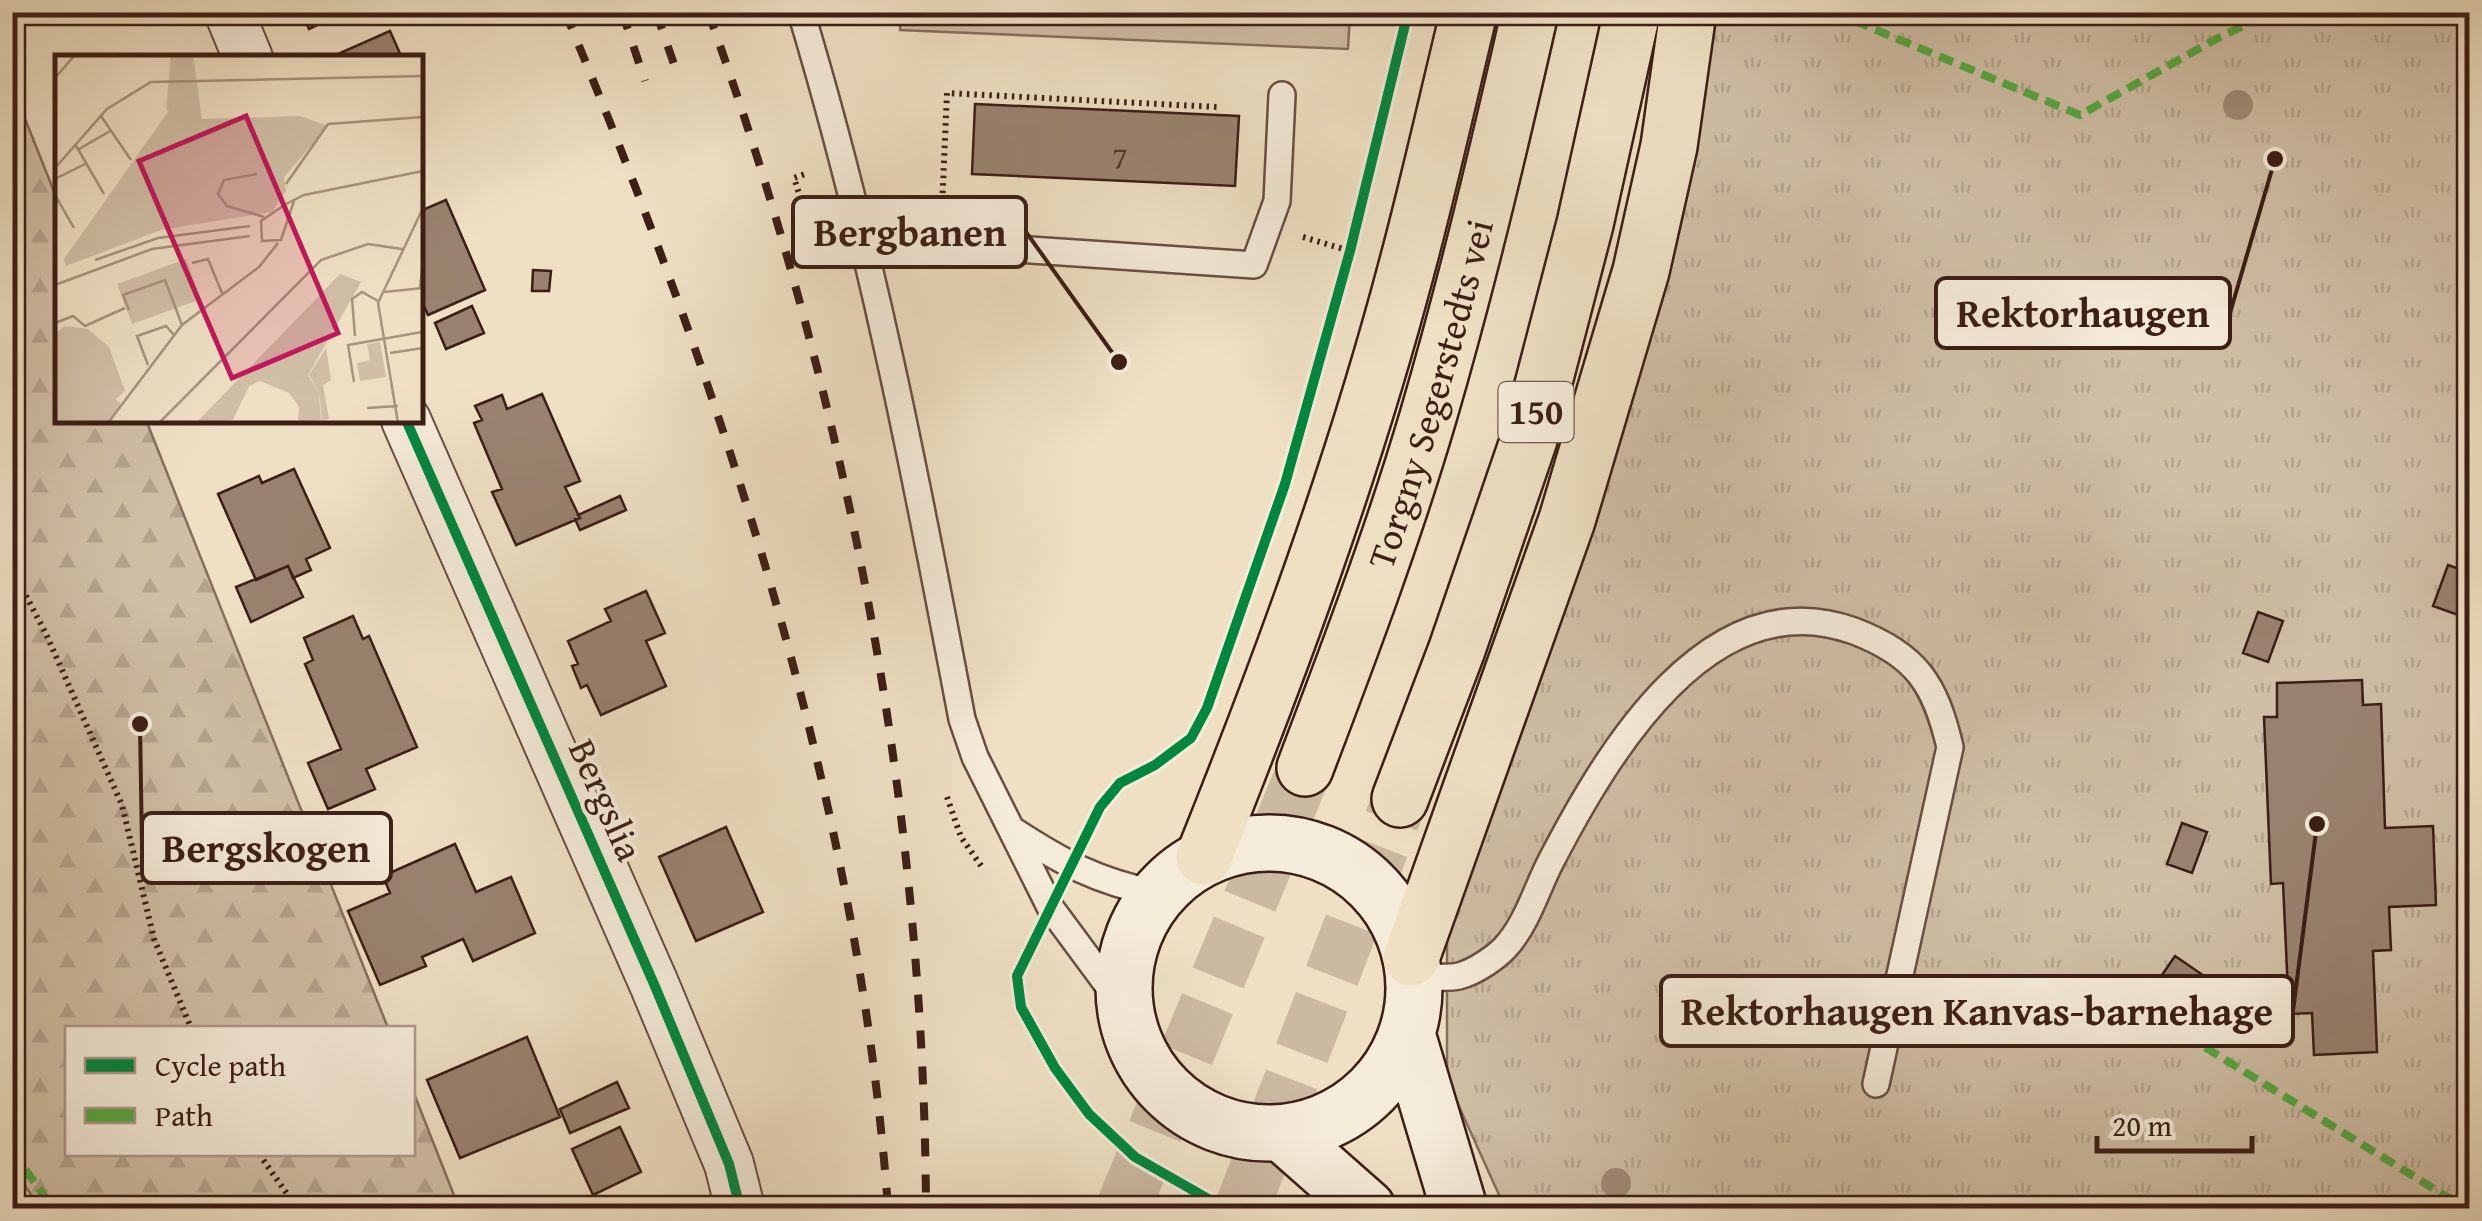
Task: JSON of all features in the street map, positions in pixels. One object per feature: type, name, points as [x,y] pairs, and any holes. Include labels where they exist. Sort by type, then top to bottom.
[{"type":"highway","points":[[1204,857],[1296,620],[1350,459],[1406,272],[1469,12]]},
{"type":"highway","name":"Torgny Segerstedts vei","points":[[1306,768],[1428,419],[1530,12]]},
{"type":"highway","name":"150","points":[[1400,800],[1530,439],[1585,224],[1632,12]]},
{"type":"highway","points":[[1412,967],[1567,520],[1641,271],[1669,146],[1688,12]]},
{"type":"main road","points":[[1290,843],[1346,864],[1388,904],[1402,930],[1412,967],[1413,1009],[1407,1034],[1392,1065],[1372,1091],[1345,1112],[1314,1126],[1282,1133],[1221,1126],[1186,1108],[1156,1080],[1135,1046],[1124,1007],[1128,947],[1140,919],[1158,894],[1179,873],[1204,857],[1232,846],[1290,843]]},
{"type":"main road","points":[[1407,1034],[1459,1208]]},
{"type":"main road","points":[[1282,1133],[1367,1208]]},
{"type":"street","points":[[229,12],[247,55]]},
{"type":"street","name":"Bergslia","points":[[407,422],[662,1002],[730,1164],[740,1208]]},
{"type":"lane","points":[[801,12],[901,398],[962,718],[975,757],[1050,907],[1124,1007]]},
{"type":"lane","points":[[865,255],[940,244],[1254,265],[1277,202],[1282,95]]},
{"type":"lane","points":[[1412,967],[1460,976],[1509,944],[1584,801],[1658,697],[1694,664],[1734,636],[1768,625],[1801,621],[1840,626],[1874,639],[1924,676],[1941,708],[1950,747],[1876,1084]]},
{"type":"lane","points":[[1011,829],[1069,867],[1119,886],[1158,894]]},
{"type":"path","points":[[940,244],[947,93],[1216,106]]},
{"type":"path","points":[[804,206],[794,178],[811,173]]},
{"type":"path","points":[[1345,269],[1354,234]]},
{"type":"path","points":[[12,569],[46,634],[122,805],[154,939],[190,1026]]},
{"type":"path","points":[[260,1156],[297,1208]]},
{"type":"green space","points":[[901,12],[1350,13],[1348,49],[900,30]]},
{"type":"green space","points":[[1711,13],[2469,13],[2470,1192],[2463,1208],[1505,1208],[1447,1080],[1447,903]]},
{"type":"green space","points":[[12,86],[55,194],[55,422],[147,422],[387,1026],[65,1026],[65,1156],[415,1156],[415,1096],[459,1208],[40,1208],[13,1168]]},
{"type":"building","points":[[302,12],[345,12],[309,29]]},
{"type":"building","points":[[390,31],[401,55],[336,55]]},
{"type":"building","points":[[975,104],[1239,116],[1235,186],[972,174]]},
{"type":"building","points":[[446,200],[485,290],[428,315],[422,302],[422,210]]},
{"type":"building","points":[[533,270],[551,271],[549,291],[532,291]]},
{"type":"building","points":[[472,306],[484,333],[446,349],[435,323]]},
{"type":"building","points":[[542,394],[580,481],[565,487],[580,518],[516,545],[492,492],[502,489],[474,423],[482,420],[475,406],[502,395],[507,409]]},
{"type":"building","points":[[294,469],[330,548],[306,559],[311,570],[293,578],[288,566],[256,580],[218,494],[259,476],[262,483]]},
{"type":"building","points":[[620,496],[626,510],[580,530],[575,519],[580,518],[578,515]]},
{"type":"building","points":[[2448,565],[2470,573],[2470,585],[2458,615],[2433,606]]},
{"type":"building","points":[[288,566],[303,597],[251,622],[236,587]]},
{"type":"building","points":[[646,591],[665,633],[646,641],[666,686],[601,715],[587,685],[581,688],[572,666],[578,664],[568,641],[611,621],[605,609]]},
{"type":"building","points":[[2258,612],[2283,621],[2268,662],[2243,653]]},
{"type":"building","points":[[353,616],[363,639],[369,636],[417,747],[366,769],[375,789],[328,809],[308,763],[341,749],[305,664],[313,660],[304,638]]},
{"type":"building","points":[[2362,680],[2363,705],[2381,704],[2385,828],[2433,826],[2436,905],[2389,907],[2391,950],[2373,951],[2377,1052],[2314,1055],[2312,1013],[2289,1014],[2283,883],[2271,884],[2264,717],[2277,717],[2277,683]]},
{"type":"building","points":[[2182,823],[2207,832],[2192,873],[2167,864]]},
{"type":"building","points":[[726,827],[763,912],[696,941],[659,857]]},
{"type":"building","points":[[455,844],[476,892],[511,877],[535,933],[473,961],[463,939],[422,957],[426,966],[380,985],[348,911],[390,893],[383,876]]},
{"type":"building","points":[[2175,956],[2210,980],[2195,1001],[2160,978]]},
{"type":"building","points":[[527,1037],[560,1117],[460,1158],[427,1080]]},
{"type":"building","points":[[617,1082],[629,1108],[570,1133],[560,1109]]},
{"type":"building","points":[[620,1127],[641,1172],[593,1195],[572,1149]]},
{"type":"tunnel","points":[[1123,1208],[1305,768]]},
{"type":"tunnel","points":[[1242,1208],[1400,799]]},
{"type":"railway","points":[[565,12],[678,301],[729,449],[774,598],[814,749],[847,901],[872,1054],[888,1208]]},
{"type":"railway","points":[[622,12],[645,81]]},
{"type":"railway","points":[[656,12],[678,76]]},
{"type":"railway","points":[[708,12],[757,156],[800,303],[837,451],[868,601],[893,752],[910,904],[922,1056],[926,1208]]},
{"type":"marked path","points":[[1833,12],[2080,115],[2272,12]]},
{"type":"marked path","points":[[2127,999],[2465,1208]]},
{"type":"marked path","points":[[12,1151],[53,1208]]},
{"type":"cycle path","points":[[1224,1208],[1135,1157],[1089,1114],[1055,1068],[1021,1007],[1017,976],[1100,807],[1120,783],[1155,765],[1191,738],[1207,708],[1285,484],[1350,251],[1408,12]]},
{"type":"cycle path","points":[[407,422],[654,984],[729,1164],[740,1208]]},
{"type":"place","name":"Rektorhaugen","points":[[2275,159]]},
{"type":"place","name":"Bergbanen","points":[[1119,362]]},
{"type":"place","name":"Bergskogen","points":[[140,724]]},
{"type":"place","name":"Rektorhaugen Kanvas-barnehage","points":[[2317,824]]}]
